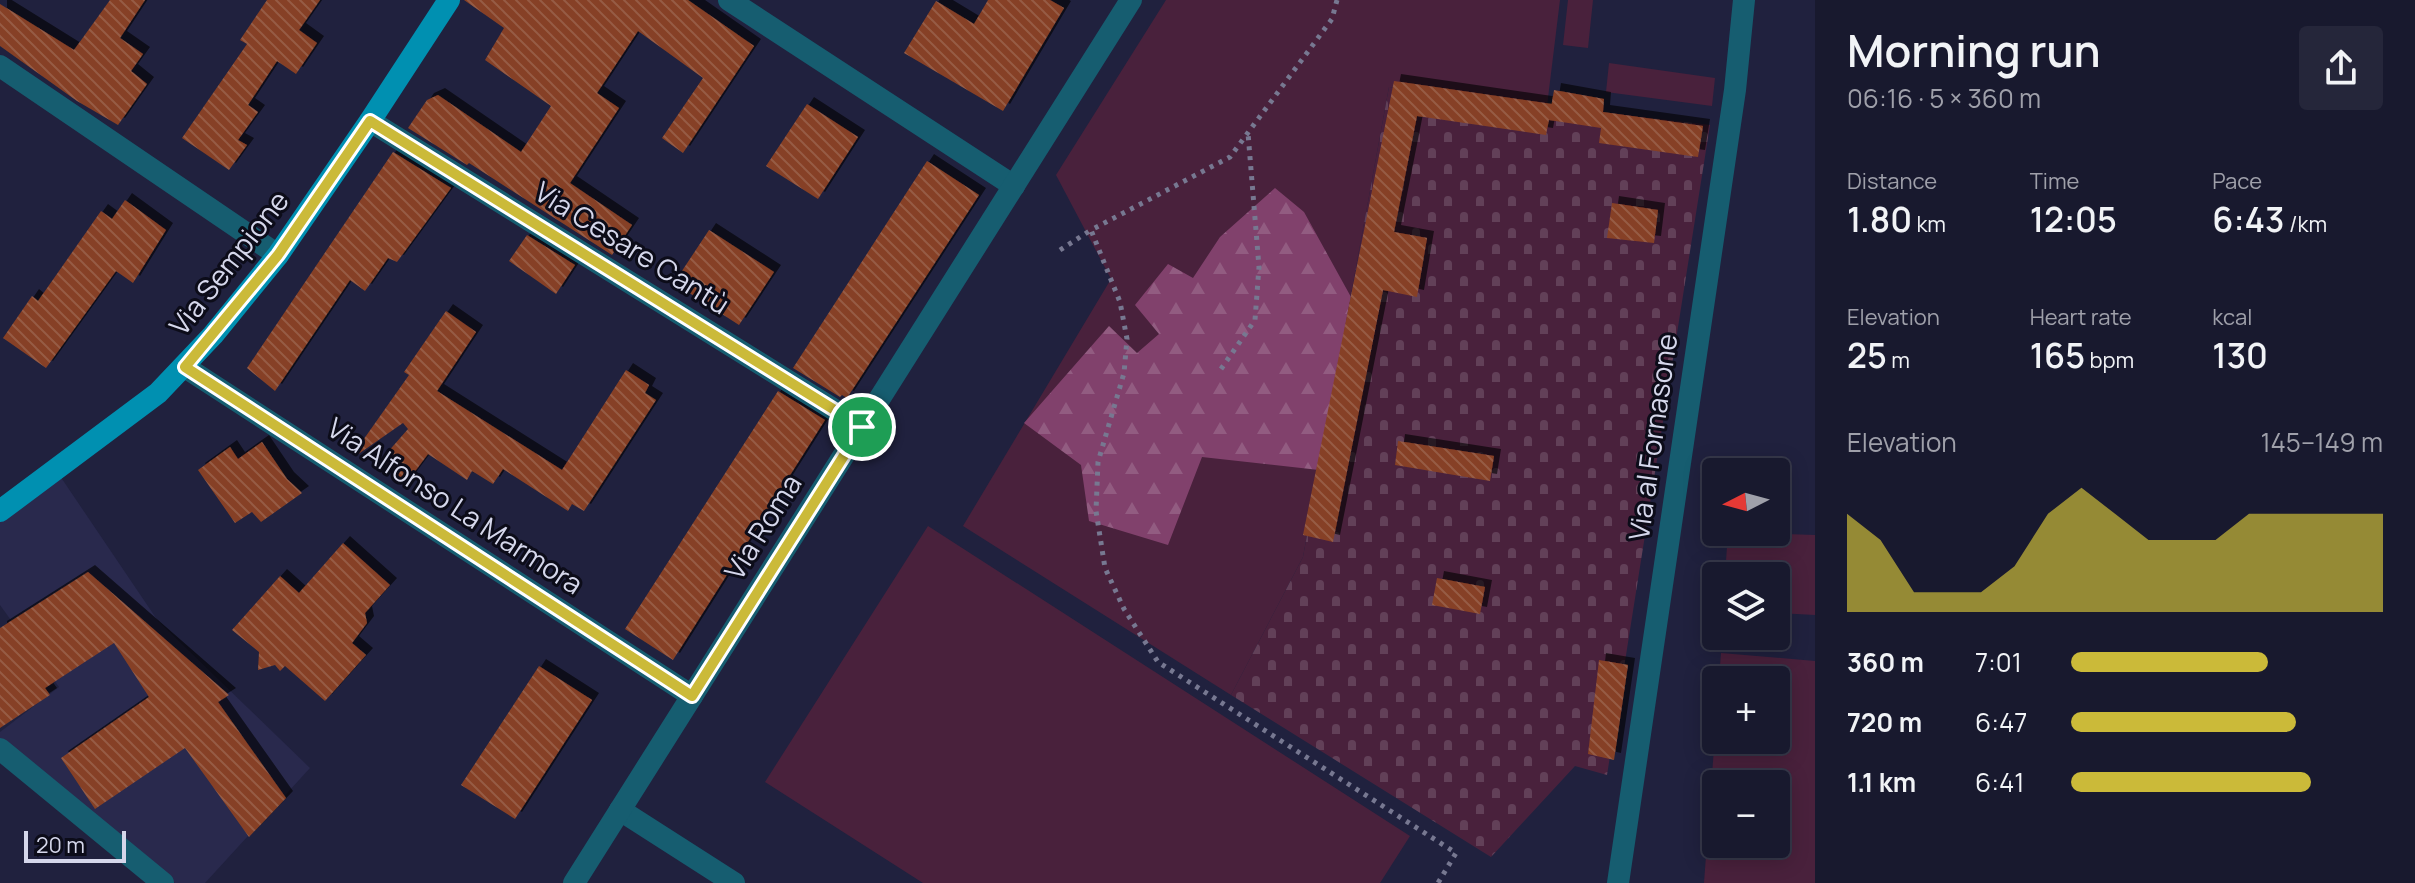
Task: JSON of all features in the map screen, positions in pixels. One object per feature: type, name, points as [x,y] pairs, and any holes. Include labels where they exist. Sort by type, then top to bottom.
[{"type":"main road","name":"Via Sempione","points":[[0,511],[130,416],[185,367],[278,255],[449,0]]},
{"type":"street","points":[[729,0],[1014,186]]},
{"type":"street","name":"Via Roma","points":[[574,883],[1131,0]]},
{"type":"street","name":"Via al Fornasone","points":[[1618,883],[1735,90],[1744,0]]},
{"type":"street","points":[[0,66],[278,255]]},
{"type":"street","name":"Via Cesare Cantù","points":[[370,121],[862,427]]},
{"type":"street","name":"Via Alfonso La Marmora","points":[[185,367],[692,696]]},
{"type":"street","points":[[0,749],[157,881]]},
{"type":"street","points":[[620,810],[734,883]]},
{"type":"path","points":[[1060,250],[1091,230],[1230,157],[1332,19],[1337,0]]},
{"type":"path","points":[[1221,369],[1255,320],[1259,267],[1248,132]]},
{"type":"path","points":[[1091,230],[1120,302],[1127,339],[1124,373],[1098,462],[1096,511],[1105,568],[1124,609],[1158,662],[1456,853],[1438,883]]},
{"type":"shaded area","points":[[60,476],[158,621],[310,768],[205,883],[175,883],[0,740],[0,732],[59,687],[0,605],[0,520]]},
{"type":"green space","points":[[1166,0],[1560,0],[1547,106],[1389,87],[1303,557],[1231,695],[963,526],[1111,279],[1056,175]]},
{"type":"green space","points":[[1568,0],[1593,0],[1588,48],[1563,45]]},
{"type":"green space","points":[[1609,63],[1715,78],[1712,106],[1606,92]]},
{"type":"green space","points":[[1389,87],[1710,125],[1607,775],[1575,766],[1491,857],[1231,695],[1303,557]]},
{"type":"green space","points":[[1275,188],[1304,212],[1351,297],[1319,470],[1202,457],[1168,545],[1089,521],[1081,465],[1024,423],[1109,326],[1137,353],[1159,334],[1135,305],[1168,264],[1193,278],[1220,237]]},
{"type":"green space","points":[[928,526],[1410,836],[1380,883],[923,883],[765,782]]},
{"type":"green space","points":[[1790,534],[1815,535],[1815,615],[1790,614],[1790,562],[1726,562],[1727,546],[1790,546]]},
{"type":"green space","points":[[1721,653],[1815,661],[1815,883],[1704,883],[1706,858],[1790,858],[1790,770],[1712,770],[1714,754],[1790,754],[1790,666],[1720,666]]},
{"type":"building","points":[[110,0],[145,0],[120,38],[143,54],[131,71],[147,84],[118,125],[77,101],[0,46],[0,4],[74,50]]},
{"type":"building","points":[[267,0],[320,0],[299,30],[317,43],[296,74],[277,61],[248,105],[258,112],[238,140],[247,145],[229,170],[182,138],[247,44],[240,40]]},
{"type":"building","points":[[464,0],[688,0],[754,46],[683,153],[662,138],[703,78],[638,31],[597,93],[619,108],[570,183],[632,225],[612,255],[469,163],[467,165],[408,128],[427,100],[438,95],[521,152],[551,106],[485,60],[504,28]]},
{"type":"building","points":[[988,0],[1050,0],[1064,8],[1003,111],[904,53],[936,1],[974,24]]},
{"type":"building","points":[[1394,81],[1552,104],[1546,135],[1417,116],[1394,232],[1427,238],[1417,297],[1383,290],[1333,542],[1303,535]]},
{"type":"building","points":[[1554,90],[1604,99],[1603,112],[1703,126],[1698,157],[1599,143],[1601,128],[1549,120]]},
{"type":"building","points":[[807,104],[858,137],[818,199],[766,166]]},
{"type":"building","points":[[393,152],[451,188],[397,262],[388,258],[365,291],[350,280],[275,391],[247,368]]},
{"type":"building","points":[[927,161],[979,195],[847,398],[840,397],[793,368]]},
{"type":"building","points":[[125,200],[166,230],[133,283],[116,271],[46,368],[3,338],[32,296],[38,301],[101,211],[112,219]]},
{"type":"building","points":[[1612,203],[1658,210],[1654,243],[1607,238]]},
{"type":"building","points":[[709,230],[774,272],[739,325],[674,283]]},
{"type":"building","points":[[527,235],[575,265],[556,294],[509,261]]},
{"type":"building","points":[[446,311],[476,332],[437,391],[562,470],[626,370],[649,385],[645,393],[656,400],[584,511],[572,504],[568,511],[503,469],[493,484],[472,471],[467,480],[428,454],[407,482],[379,462],[408,429],[403,423],[357,455],[354,453],[409,375],[404,372]]},
{"type":"building","points":[[778,391],[825,420],[673,660],[625,629]]},
{"type":"building","points":[[1398,441],[1494,456],[1490,481],[1395,465]]},
{"type":"building","points":[[262,442],[287,479],[302,493],[261,522],[252,512],[235,523],[198,470],[230,447],[238,459]]},
{"type":"building","points":[[343,543],[390,585],[365,613],[367,623],[352,643],[366,655],[325,701],[285,666],[280,671],[275,665],[258,670],[259,652],[232,630],[280,576],[299,593]]},
{"type":"building","points":[[88,572],[229,695],[218,702],[286,798],[249,837],[185,748],[95,809],[61,758],[149,697],[114,643],[45,688],[50,695],[0,728],[0,628]]},
{"type":"building","points":[[1437,578],[1485,587],[1480,614],[1432,605]]},
{"type":"building","points":[[1599,660],[1628,665],[1614,760],[1588,754]]},
{"type":"building","points":[[539,666],[592,700],[515,819],[461,785]]},
{"type":"route","points":[[370,121],[862,427],[692,696],[185,367],[278,255],[370,121]]}]
